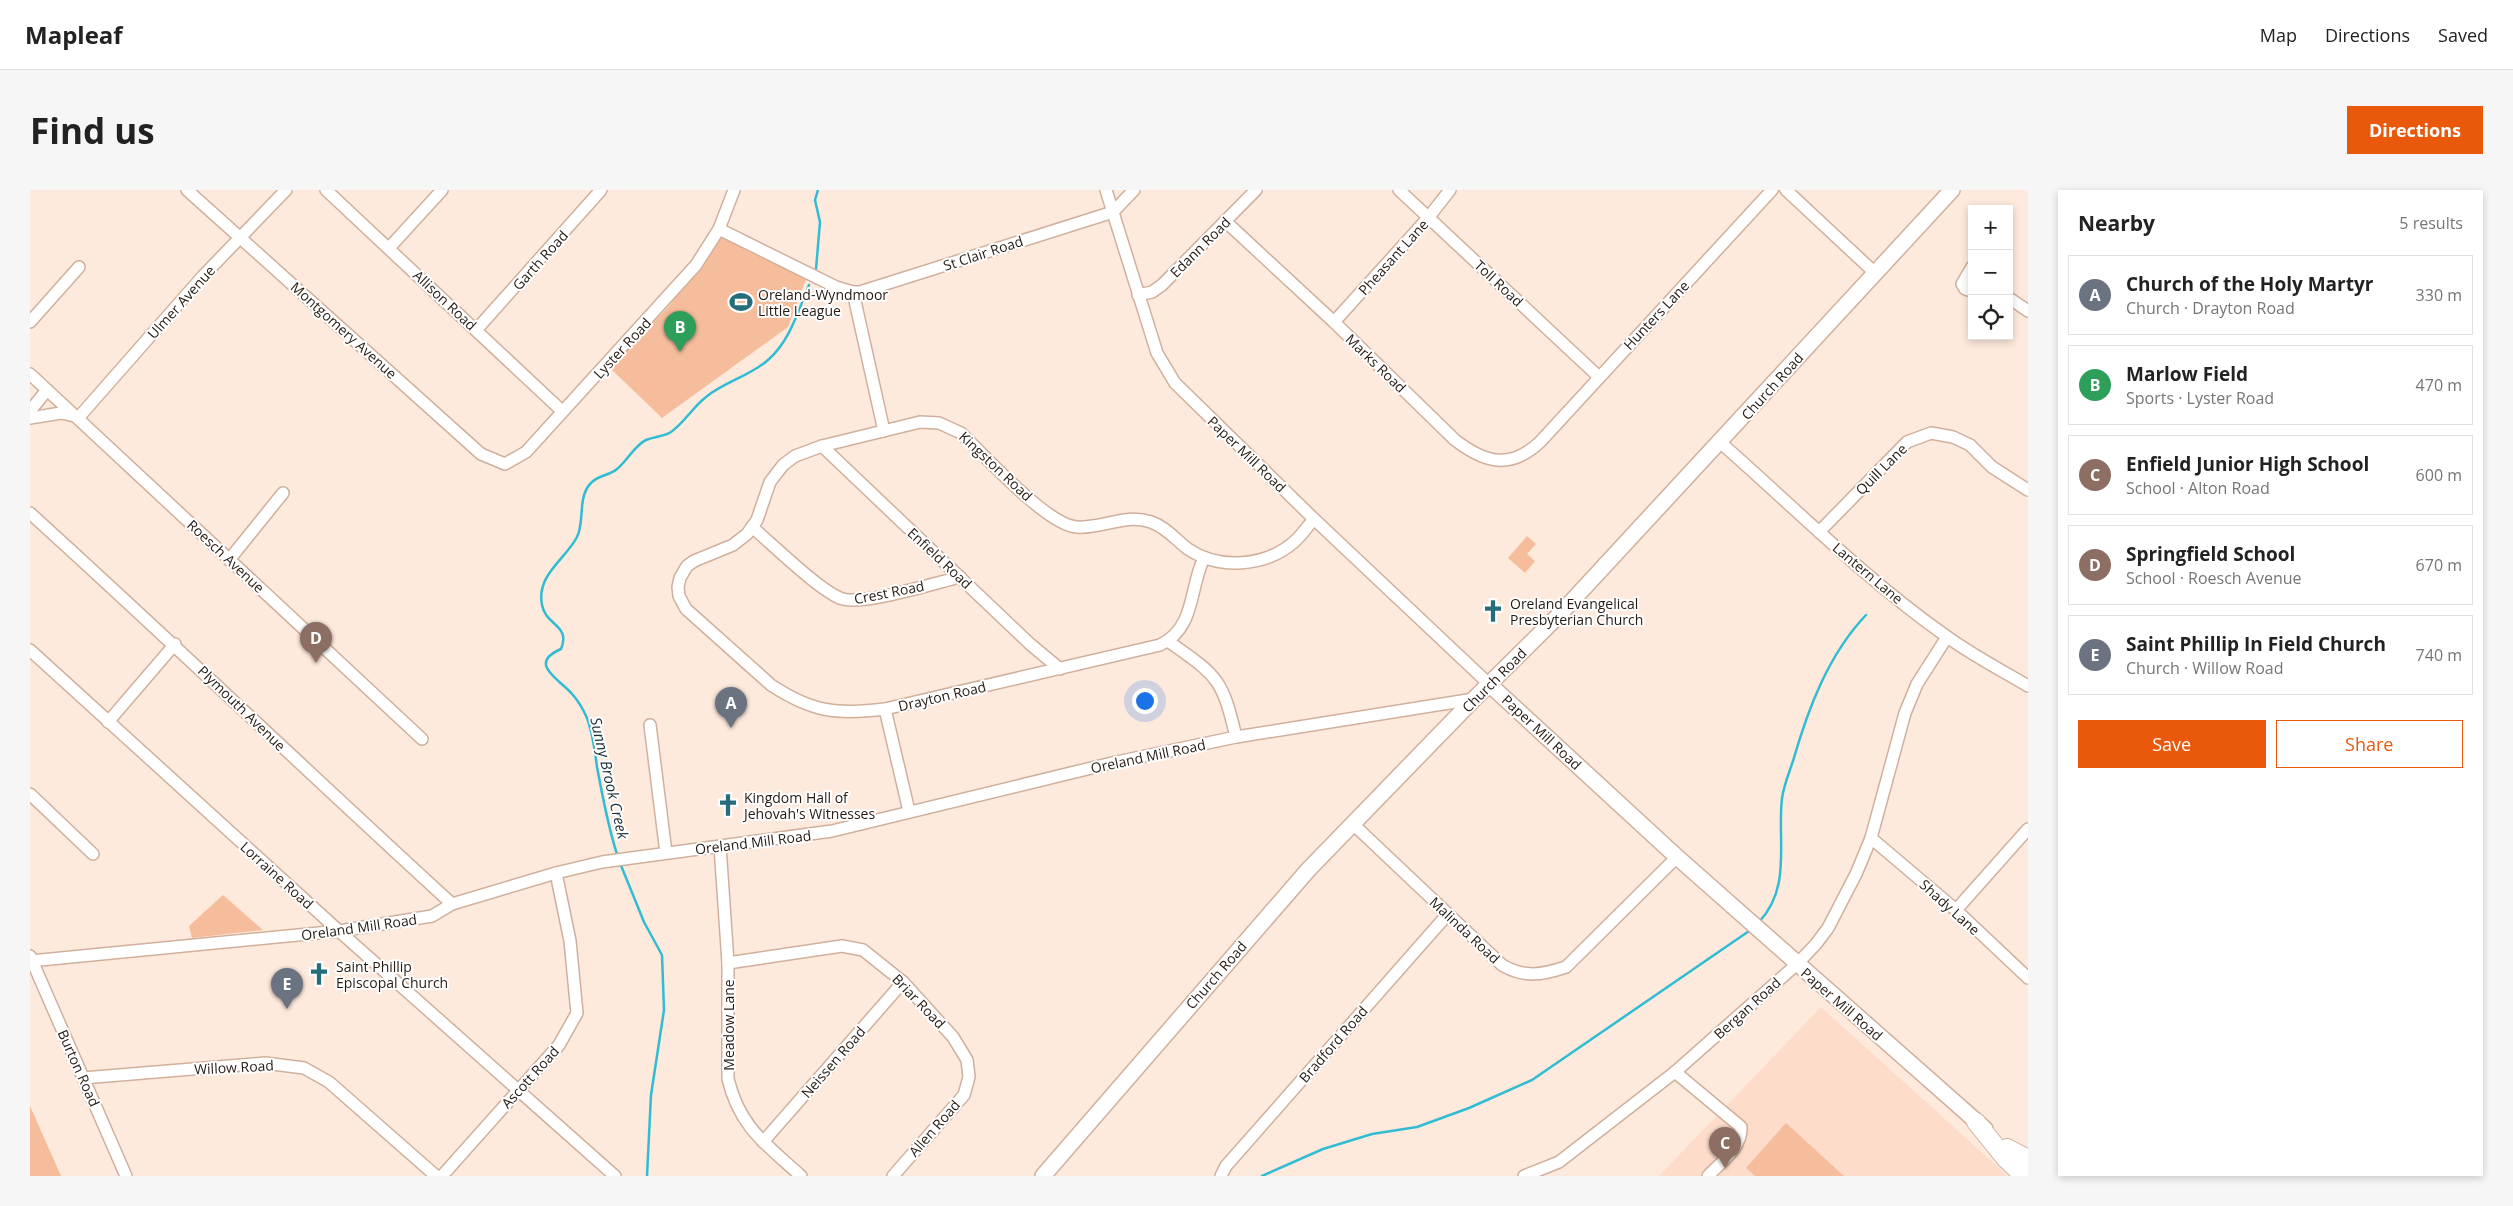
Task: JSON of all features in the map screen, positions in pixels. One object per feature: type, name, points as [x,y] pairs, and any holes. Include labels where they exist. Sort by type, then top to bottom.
[{"type":"highway","points":[[1976,1122],[2006,1159],[2024,1176]]},
{"type":"highway","points":[[2007,1148],[2028,1159]]},
{"type":"main road","name":"Church Road","points":[[1043,1176],[1226,964],[1353,824],[1474,699],[1560,615],[1952,190]]},
{"type":"main road","name":"Paper Mill Road","points":[[1489,684],[1677,857],[2028,1166]]},
{"type":"street","name":"Montgomery Avenue","points":[[187,190],[481,454],[505,464]]},
{"type":"street","name":"Ulmer Avenue","points":[[78,417],[204,276],[286,190]]},
{"type":"street","name":"Allison Road","points":[[326,190],[477,329],[562,411]]},
{"type":"street","points":[[389,248],[442,190]]},
{"type":"street","name":"Garth Road","points":[[477,329],[601,190]]},
{"type":"street","name":"Lyster Road","points":[[505,464],[526,452],[696,265],[718,229],[734,190]]},
{"type":"street","name":"Paper Mill Road","points":[[1106,190],[1157,353],[1171,377],[1194,404],[1489,684]]},
{"type":"street","points":[[1113,212],[1134,190]]},
{"type":"street","name":"Edann Road","points":[[1138,295],[1152,292],[1162,286],[1256,190]]},
{"type":"street","name":"Toll Road","points":[[1398,190],[1599,377]]},
{"type":"street","name":"Pheasant Lane","points":[[1334,322],[1428,218],[1450,190]]},
{"type":"street","name":"Hunters Lane","points":[[1540,442],[1772,190]]},
{"type":"street","points":[[1786,190],[1875,273]]},
{"type":"street","name":"St Clair Road","points":[[853,292],[868,290],[1113,212]]},
{"type":"street","name":"Marks Road","points":[[1225,221],[1334,322],[1455,440],[1474,454],[1497,461],[1516,458],[1530,452],[1540,442]]},
{"type":"street","points":[[718,229],[836,287],[853,292],[884,431]]},
{"type":"street","points":[[30,322],[79,267]]},
{"type":"street","points":[[1968,274],[1962,284],[1968,290]]},
{"type":"street","points":[[2013,301],[2028,311]]},
{"type":"street","name":"Roesch Avenue","points":[[30,374],[422,739]]},
{"type":"street","points":[[30,412],[47,390]]},
{"type":"street","points":[[30,418],[61,413],[78,417]]},
{"type":"street","name":"Kingston Road","points":[[680,578],[690,563],[733,545],[752,527],[760,513],[770,482],[779,470],[795,456],[822,446],[927,421],[950,426],[961,433],[1048,515],[1059,522],[1082,527],[1125,518],[1152,522],[1204,558],[1231,563],[1260,560],[1291,544],[1314,519]]},
{"type":"street","name":"Quill Lane","points":[[1819,532],[1907,442],[1932,433],[1953,437],[1970,445],[1992,467],[2028,490]]},
{"type":"street","name":"Lantern Lane","points":[[1720,443],[1862,570],[1947,637],[2028,686]]},
{"type":"street","name":"Enfield Road","points":[[822,446],[1030,644],[1060,668]]},
{"type":"street","points":[[230,560],[283,493]]},
{"type":"street","name":"Plymouth Avenue","points":[[30,513],[175,644],[330,792],[452,904]]},
{"type":"street","name":"Crest Road","points":[[752,527],[826,590],[842,599],[864,600],[960,578]]},
{"type":"street","points":[[1204,558],[1198,572],[1190,611],[1179,630],[1168,641],[1202,664],[1219,683],[1227,700],[1236,737]]},
{"type":"street","name":"Drayton Road","points":[[680,578],[679,596],[686,609],[772,685],[786,695],[809,706],[829,712],[859,712],[885,709],[1149,648],[1168,641]]},
{"type":"street","name":"Bergan Road","points":[[1524,1176],[1559,1162],[1675,1072],[1797,964],[1828,928],[1853,882],[1871,838],[1905,713],[1917,684],[1947,637]]},
{"type":"street","points":[[108,722],[175,644]]},
{"type":"street","name":"Lorraine Road","points":[[30,650],[339,931],[615,1176]]},
{"type":"street","name":"Oreland Mill Road","points":[[31,959],[339,931],[432,916],[452,904],[556,874],[619,860],[832,832],[909,811],[1112,763],[1236,737],[1474,699]]},
{"type":"street","points":[[885,709],[909,811]]},
{"type":"street","points":[[650,725],[666,853]]},
{"type":"street","points":[[30,794],[93,854]]},
{"type":"street","name":"Malinda Road","points":[[1353,824],[1502,965],[1514,972],[1544,975],[1566,967],[1677,857]]},
{"type":"street","points":[[1956,910],[2028,829]]},
{"type":"street","name":"Shady Lane","points":[[1871,838],[1956,910],[2028,978]]},
{"type":"street","name":"Meadow Lane","points":[[720,846],[728,963],[728,1079],[732,1097],[741,1117],[763,1142],[801,1176]]},
{"type":"street","name":"Ascott Road","points":[[442,1176],[559,1046],[577,1013],[570,941],[556,874]]},
{"type":"street","name":"Bradford Road","points":[[1221,1176],[1226,1166],[1448,915]]},
{"type":"street","name":"Briar Road","points":[[728,963],[842,946],[863,950],[903,982],[954,1037],[967,1060],[969,1077]]},
{"type":"street","name":"Burton Road","points":[[31,959],[126,1176]]},
{"type":"street","name":"Neissen Road","points":[[763,1142],[903,982]]},
{"type":"street","name":"Willow Road","points":[[83,1078],[265,1063],[304,1068],[329,1082],[436,1176]]},
{"type":"street","points":[[1675,1072],[1741,1128],[1742,1137],[1737,1146],[1708,1176]]},
{"type":"street","name":"Allen Road","points":[[892,1176],[964,1095],[969,1077]]},
{"type":"shaded area","points":[[721,235],[806,279],[788,327],[662,418],[610,368],[669,306]]},
{"type":"shaded area","points":[[1527,536],[1536,544],[1527,554],[1535,561],[1525,573],[1508,558]]},
{"type":"shaded area","points":[[223,895],[263,930],[192,938],[189,926]]},
{"type":"shaded area","points":[[1821,1007],[1999,1168],[2006,1176],[1659,1176]]},
{"type":"shaded area","points":[[30,1106],[61,1176],[30,1176]]},
{"type":"shaded area","points":[[1786,1123],[1844,1176],[1755,1176],[1746,1168]]},
{"type":"waterway","name":"Sunny Brook Creek","points":[[816,269],[820,222],[815,200],[818,190]]},
{"type":"waterway","name":"Sunny Brook Creek","points":[[618,857],[606,813],[587,718],[575,697],[549,672],[546,666],[546,660],[561,649],[563,635],[544,612],[541,594],[543,585],[547,576],[577,537],[581,524],[584,495],[591,483],[597,478],[617,469],[642,442],[671,432],[701,401],[713,392],[761,366],[768,360],[788,335],[809,285]]},
{"type":"waterway","points":[[1759,922],[1776,894],[1781,863],[1782,798],[1805,722],[1830,665],[1841,647],[1866,615]]},
{"type":"waterway","name":"Sunny Brook Creek","points":[[620,863],[644,922],[662,955],[664,1010],[651,1095],[647,1176]]},
{"type":"waterway","points":[[1262,1176],[1323,1149],[1372,1134],[1417,1127],[1469,1108],[1532,1080],[1752,929]]},
{"type":"place","name":"Oreland-Wyndmoor Little League","points":[[741,302]]},
{"type":"place","name":"Marlow Field","points":[[680,352]]},
{"type":"place","name":"Oreland Evangelical Presbyterian Church","points":[[1493,611]]},
{"type":"place","name":"Springfield School","points":[[316,663]]},
{"type":"place","name":"Church of the Holy Martyr","points":[[731,728]]},
{"type":"place","name":"Kingdom Hall of Jehovah's Witnesses","points":[[728,805]]},
{"type":"place","name":"Saint Phillip Episcopal Church","points":[[319,974]]},
{"type":"place","name":"Saint Phillip In Field Church","points":[[287,1009]]},
{"type":"place","name":"Enfield Junior High School","points":[[1725,1168]]}]
